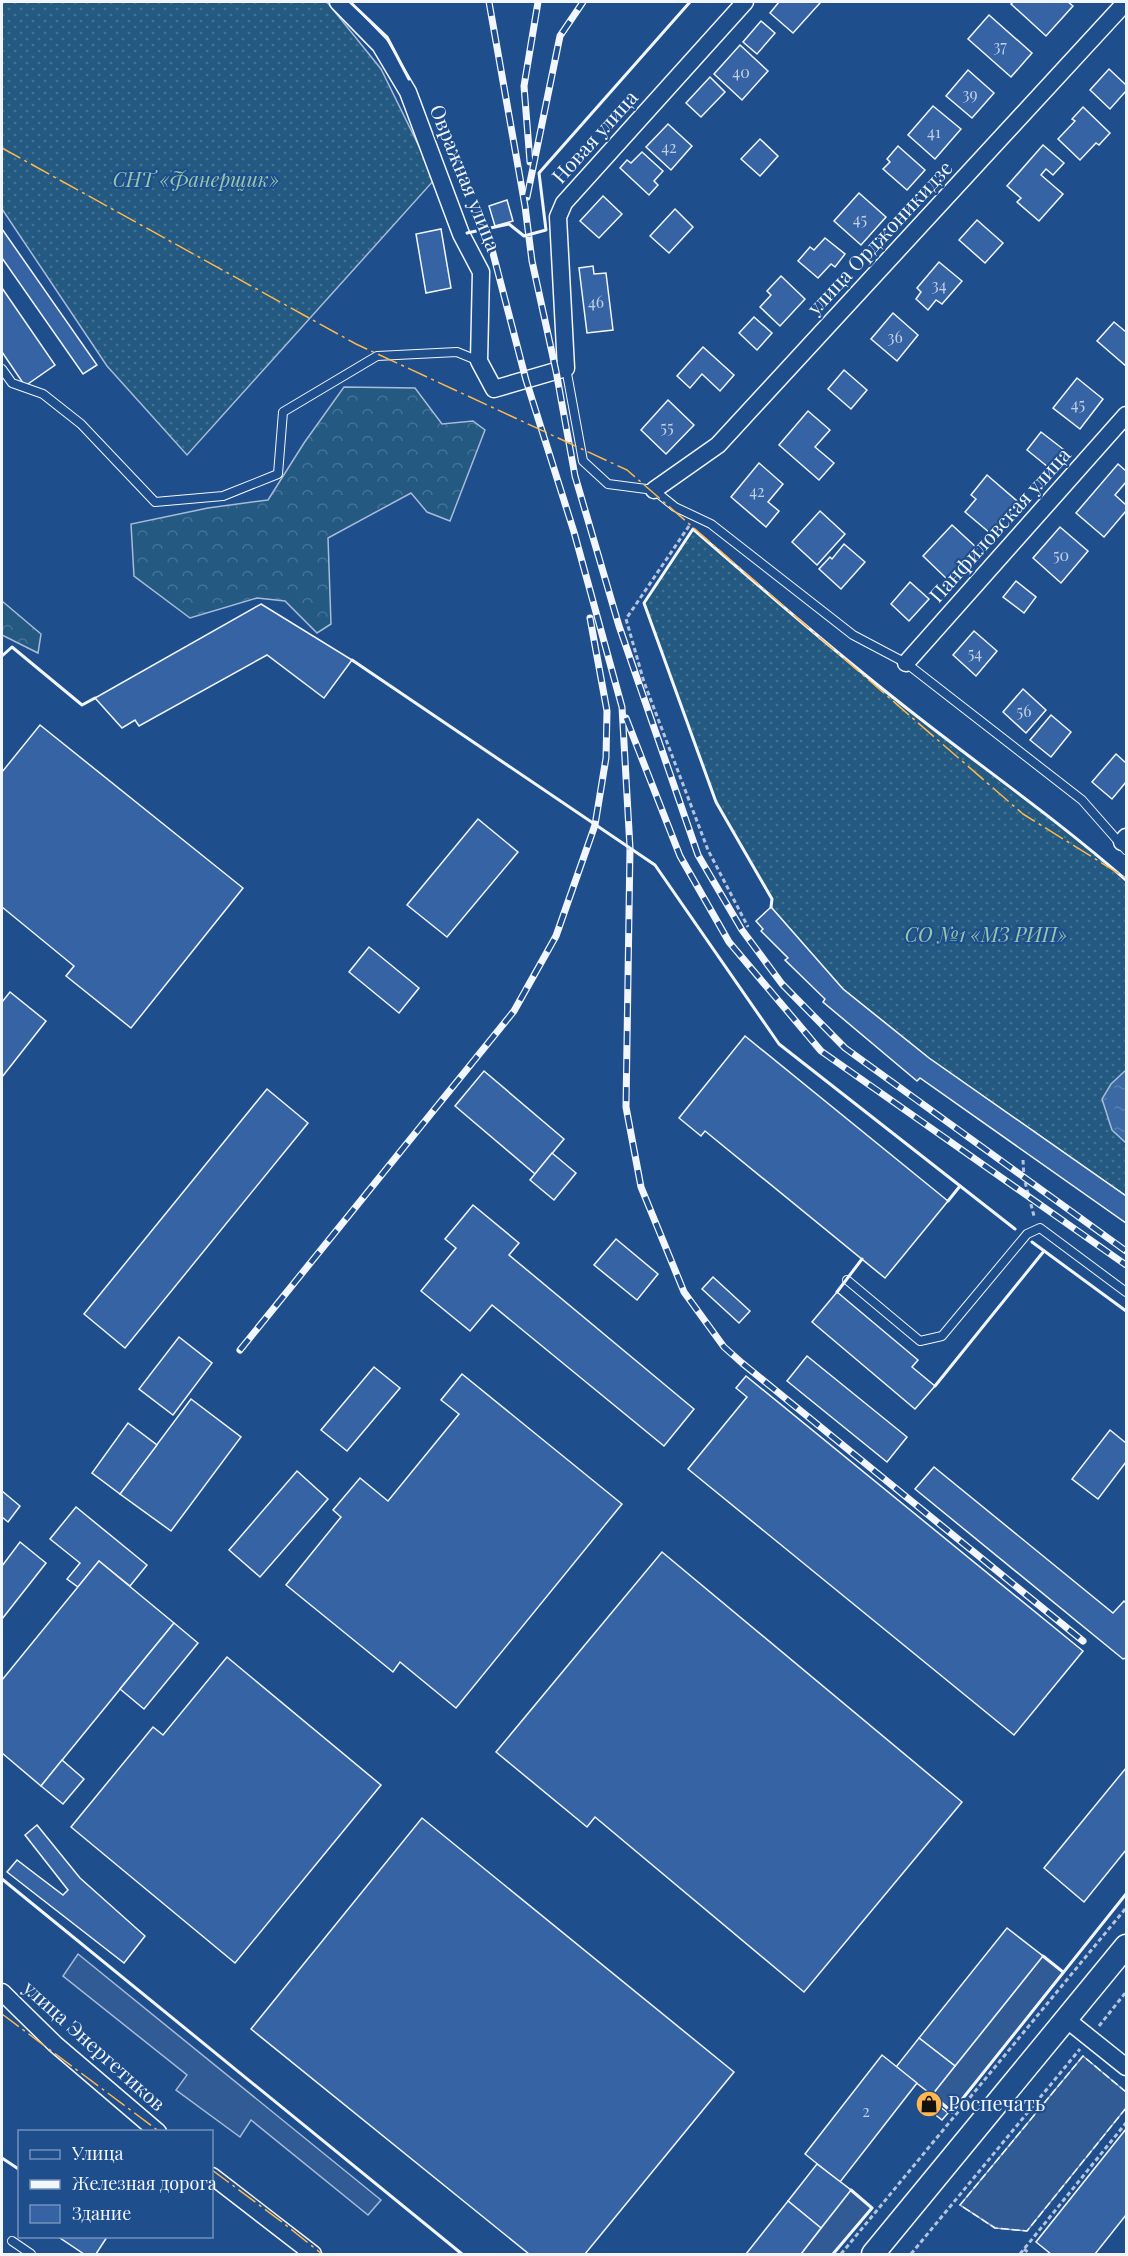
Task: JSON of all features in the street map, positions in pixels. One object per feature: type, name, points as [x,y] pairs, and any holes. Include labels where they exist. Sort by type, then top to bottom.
[{"type":"street","name":"Овражная улица","points":[[338,2],[380,45],[408,92],[461,234],[481,272],[479,361],[494,389],[566,368]]},
{"type":"street","name":"Новая улица","points":[[566,368],[558,217],[564,203],[745,2]]},
{"type":"street","name":"улица Орджоникидзе","points":[[654,490],[718,445],[1126,2]]},
{"type":"street","name":"Панфиловская улица","points":[[906,663],[1126,415]]},
{"type":"street","points":[[873,2254],[1126,1946]]},
{"type":"street","name":"улица Энергетиков","points":[[2,1992],[55,2044],[156,2130]]},
{"type":"street","points":[[1066,2019],[1126,2067]]},
{"type":"street","points":[[213,2177],[313,2254]]},
{"type":"lane","points":[[2,369],[12,383],[43,394],[81,424],[155,502],[223,496],[278,474],[283,412],[377,356],[457,352],[479,361]]},
{"type":"lane","points":[[566,368],[583,460],[608,484],[654,490],[675,507],[711,524],[853,635],[906,663],[1082,800],[1125,843]]},
{"type":"lane","points":[[847,1280],[920,1341],[942,1336],[1027,1234],[1040,1228],[1126,1292]]},
{"type":"lane","points":[[12,2241],[31,2254]]},
{"type":"path","points":[[695,516],[626,619],[644,682],[708,850],[748,927]]},
{"type":"path","points":[[1023,1160],[1031,1211],[1040,1228]]},
{"type":"path","points":[[841,2254],[1126,1908]]},
{"type":"path","points":[[911,2254],[1126,1992]]},
{"type":"path","points":[[1020,2254],[1126,2123]]},
{"type":"path","points":[[1024,2249],[1030,2254]]},
{"type":"green space","name":"СНТ «Фанерщик»","points":[[2,2],[327,2],[381,69],[435,179],[187,455],[107,366],[2,209]]},
{"type":"green space","points":[[344,387],[415,388],[442,424],[473,421],[485,430],[450,521],[427,512],[411,493],[328,538],[331,624],[317,633],[285,601],[257,598],[190,618],[134,576],[131,524],[208,508],[268,500],[304,443]]},
{"type":"green space","name":"СО №1 «МЗ РИП»","points":[[693,529],[861,671],[1126,880],[1126,1196],[929,1058],[843,989],[771,907],[772,899],[716,802],[644,603]]},
{"type":"green space","points":[[2,601],[41,634],[38,653],[2,635]]},
{"type":"shaded area","points":[[78,1954],[381,2200],[368,2215],[251,2120],[240,2137],[176,2090],[187,2075],[63,1976]]},
{"type":"shaded area","points":[[1043,1956],[1063,1972],[952,2112],[932,2095]]},
{"type":"shaded area","points":[[1083,2056],[1126,2092],[1126,2108],[1027,2231],[995,2228],[960,2205]]},
{"type":"shaded area","points":[[851,2190],[872,2208],[833,2254],[801,2254]]},
{"type":"water","points":[[1126,1070],[1126,1143],[1112,1130],[1102,1099],[1111,1084]]},
{"type":"building","points":[[779,2],[820,3],[793,33],[770,13]]},
{"type":"building","points":[[1013,2],[1068,2],[1073,6],[1046,36],[1011,4]]},
{"type":"building","points":[[989,15],[1032,53],[1011,77],[968,39]]},
{"type":"building","points":[[761,21],[775,33],[757,54],[743,42]]},
{"type":"building","points":[[740,45],[768,71],[742,100],[714,74]]},
{"type":"building","points":[[1109,69],[1126,85],[1126,91],[1110,109],[1090,90]]},
{"type":"building","points":[[968,70],[994,93],[972,118],[946,96]]},
{"type":"building","points":[[710,77],[725,92],[701,117],[686,103]]},
{"type":"building","points":[[933,106],[961,129],[935,159],[908,135]]},
{"type":"building","points":[[1083,107],[1110,133],[1099,145],[1096,143],[1080,160],[1058,139],[1075,121],[1072,119]]},
{"type":"building","points":[[668,124],[692,146],[671,170],[646,147]]},
{"type":"building","points":[[760,139],[778,156],[760,176],[741,159]]},
{"type":"building","points":[[1043,145],[1064,163],[1053,175],[1046,169],[1041,175],[1063,194],[1039,221],[1017,202],[1021,198],[1007,186]]},
{"type":"building","points":[[898,146],[925,170],[907,190],[883,169],[890,162],[887,159]]},
{"type":"building","points":[[642,152],[663,171],[654,181],[658,185],[649,195],[620,168],[627,160],[631,163]]},
{"type":"building","points":[[859,193],[886,217],[861,245],[834,221]]},
{"type":"building","points":[[603,196],[622,214],[599,238],[580,221]]},
{"type":"building","points":[[507,200],[513,221],[495,226],[489,206]]},
{"type":"building","points":[[675,209],[693,227],[669,253],[650,236]]},
{"type":"building","points":[[977,220],[1003,243],[985,263],[959,240]]},
{"type":"building","points":[[2,229],[97,365],[83,374],[2,258]]},
{"type":"building","points":[[441,229],[451,288],[426,293],[416,234]]},
{"type":"building","points":[[825,238],[845,254],[835,267],[831,264],[818,278],[798,261],[810,247],[814,250]]},
{"type":"building","points":[[939,262],[962,281],[942,304],[936,300],[928,310],[916,299],[921,292],[917,288]]},
{"type":"building","points":[[593,266],[594,274],[606,273],[613,330],[587,333],[579,268]]},
{"type":"building","points":[[781,276],[805,299],[780,326],[760,307],[771,295],[767,291]]},
{"type":"building","points":[[2,288],[55,365],[25,386],[2,352]]},
{"type":"building","points":[[893,313],[918,335],[897,361],[871,339]]},
{"type":"building","points":[[754,317],[772,333],[757,350],[739,333]]},
{"type":"building","points":[[1114,322],[1126,332],[1126,366],[1097,341]]},
{"type":"building","points":[[703,347],[734,375],[720,391],[702,374],[690,388],[677,376]]},
{"type":"building","points":[[844,370],[867,390],[851,409],[828,389]]},
{"type":"building","points":[[1077,378],[1103,399],[1080,429],[1053,408]]},
{"type":"building","points":[[668,400],[694,425],[666,454],[641,430]]},
{"type":"building","points":[[808,411],[830,430],[815,447],[834,463],[819,480],[779,445]]},
{"type":"building","points":[[1041,432],[1063,449],[1048,467],[1027,450]]},
{"type":"building","points":[[759,463],[783,484],[768,502],[779,511],[766,527],[731,497]]},
{"type":"building","points":[[1118,464],[1126,471],[1126,482],[1115,495],[1126,505],[1126,511],[1104,537],[1076,513]]},
{"type":"building","points":[[987,475],[1017,501],[990,533],[965,512],[976,499],[971,495]]},
{"type":"building","points":[[820,511],[845,534],[817,565],[792,542]]},
{"type":"building","points":[[952,525],[977,548],[948,580],[923,556]]},
{"type":"building","points":[[1060,527],[1088,551],[1061,583],[1033,558]]},
{"type":"building","points":[[844,544],[865,562],[841,589],[819,569],[830,557],[832,559]]},
{"type":"building","points":[[1016,581],[1036,597],[1024,613],[1003,597]]},
{"type":"building","points":[[910,582],[929,599],[909,621],[891,604]]},
{"type":"building","points":[[261,604],[352,660],[324,698],[267,655],[139,726],[135,720],[122,728],[95,698]]},
{"type":"building","points":[[974,631],[997,651],[976,676],[953,655]]},
{"type":"building","points":[[1023,689],[1046,710],[1026,733],[1003,712]]},
{"type":"building","points":[[1051,715],[1071,732],[1051,757],[1030,740]]},
{"type":"building","points":[[40,725],[243,888],[131,1028],[66,976],[74,966],[2,907],[2,772]]},
{"type":"building","points":[[1116,754],[1126,763],[1126,782],[1112,799],[1092,782]]},
{"type":"building","points":[[478,819],[518,852],[447,937],[407,905]]},
{"type":"building","points":[[771,907],[843,989],[929,1058],[1126,1196],[1126,1223],[920,1078],[917,1081],[823,1002],[825,999],[785,960],[788,958],[761,931],[763,929],[756,921]]},
{"type":"building","points":[[369,947],[419,988],[399,1013],[349,972]]},
{"type":"building","points":[[10,992],[46,1021],[2,1077],[2,1002]]},
{"type":"building","points":[[745,1036],[948,1201],[885,1278],[705,1131],[701,1136],[679,1118]]},
{"type":"building","points":[[484,1071],[564,1139],[535,1174],[455,1106]]},
{"type":"building","points":[[267,1089],[308,1123],[125,1348],[84,1314]]},
{"type":"building","points":[[552,1153],[576,1173],[554,1200],[530,1180]]},
{"type":"building","points":[[473,1205],[519,1243],[509,1255],[694,1409],[664,1446],[492,1305],[470,1331],[421,1291],[456,1248],[445,1239]]},
{"type":"building","points":[[616,1239],[658,1274],[637,1300],[594,1265]]},
{"type":"building","points":[[713,1277],[750,1311],[739,1323],[702,1289]]},
{"type":"building","points":[[837,1292],[918,1360],[912,1367],[935,1386],[915,1409],[812,1322]]},
{"type":"building","points":[[179,1337],[212,1363],[173,1415],[139,1389]]},
{"type":"building","points":[[807,1356],[907,1437],[887,1462],[787,1381]]},
{"type":"building","points":[[374,1367],[400,1388],[347,1451],[321,1430]]},
{"type":"building","points":[[462,1374],[622,1504],[456,1708],[400,1662],[393,1672],[286,1585],[341,1517],[333,1510],[360,1478],[388,1501],[459,1414],[441,1400]]},
{"type":"building","points":[[746,1376],[1083,1651],[1014,1735],[688,1469],[747,1397],[736,1388]]},
{"type":"building","points":[[191,1399],[241,1437],[171,1531],[120,1494]]},
{"type":"building","points":[[128,1423],[157,1445],[120,1494],[92,1473]]},
{"type":"building","points":[[1110,1430],[1126,1443],[1126,1462],[1098,1499],[1072,1479]]},
{"type":"building","points":[[934,1467],[1113,1613],[1124,1601],[1126,1603],[1126,1658],[1123,1659],[915,1489]]},
{"type":"building","points":[[297,1471],[328,1499],[260,1577],[229,1550]]},
{"type":"building","points":[[2,1491],[20,1506],[8,1522],[2,1517]]},
{"type":"building","points":[[76,1507],[147,1565],[130,1586],[99,1561],[78,1587],[67,1579],[80,1563],[50,1539]]},
{"type":"building","points":[[20,1542],[46,1563],[2,1619],[2,1566]]},
{"type":"building","points":[[662,1552],[962,1802],[804,1992],[595,1817],[587,1827],[496,1752]]},
{"type":"building","points":[[99,1561],[174,1623],[41,1786],[2,1753],[2,1680]]},
{"type":"building","points":[[174,1623],[198,1643],[144,1709],[120,1689]]},
{"type":"building","points":[[227,1657],[381,1785],[235,1963],[71,1827],[153,1727],[163,1735]]},
{"type":"building","points":[[62,1760],[84,1779],[63,1804],[41,1786]]},
{"type":"building","points":[[1126,1768],[1126,1850],[1084,1902],[1044,1868]]},
{"type":"building","points":[[422,1818],[734,2072],[585,2254],[529,2254],[251,2029]]},
{"type":"building","points":[[37,1825],[80,1878],[145,1936],[124,1963],[7,1872],[17,1860],[63,1895],[68,1890],[25,1835]]},
{"type":"building","points":[[1007,1928],[1043,1956],[955,2066],[919,2038]]},
{"type":"building","points":[[919,2038],[955,2066],[932,2095],[896,2067]]},
{"type":"building","points":[[882,2055],[917,2083],[840,2182],[805,2154]]},
{"type":"building","name":"Роспечать","points":[[928,2097],[937,2104],[931,2111],[922,2105]]},
{"type":"building","points":[[939,2106],[948,2113],[942,2120],[933,2113]]},
{"type":"building","points":[[1126,2129],[1126,2215],[1095,2254],[1051,2254],[1036,2242]]},
{"type":"building","points":[[817,2164],[851,2190],[821,2228],[788,2201]]},
{"type":"building","points":[[788,2201],[821,2228],[801,2254],[746,2254]]},
{"type":"building","points":[[60,2238],[106,2238],[96,2254],[84,2254]]},
{"type":"railway","points":[[489,2],[525,206],[532,261],[556,371],[575,476],[619,626],[698,855],[742,930],[782,984],[845,1048],[1126,1251]]},
{"type":"railway","points":[[530,162],[524,86],[538,2]]},
{"type":"railway","points":[[527,197],[560,36],[583,2]]},
{"type":"railway","points":[[489,238],[526,380],[574,532],[622,707],[630,848],[626,1107],[641,1187],[684,1292],[724,1347],[742,1363],[1083,1641]]},
{"type":"railway","points":[[240,1350],[514,1011],[556,936],[595,825],[606,758],[607,711],[590,618]]},
{"type":"railway","points":[[626,718],[680,856],[729,942],[821,1051],[1126,1265]]},
{"type":"fence","points":[[1126,2092],[1083,2056],[960,2205],[995,2228],[1027,2231],[1126,2108]]},
{"type":"wall","points":[[350,2],[387,37],[409,79]]},
{"type":"wall","points":[[467,233],[509,224],[524,236],[546,230],[539,173],[690,2]]},
{"type":"wall","points":[[771,907],[772,899],[716,802],[644,603],[693,529],[861,671],[1126,880]]},
{"type":"wall","points":[[2,656],[12,647],[82,705],[95,698]]},
{"type":"wall","points":[[352,660],[655,865],[779,1044],[1015,1229]]},
{"type":"wall","points":[[948,1201],[960,1186]]},
{"type":"wall","points":[[1032,1242],[1126,1311]]},
{"type":"wall","points":[[935,1386],[1044,1251]]},
{"type":"wall","points":[[837,1292],[862,1259]]},
{"type":"wall","points":[[2,1879],[462,2254]]},
{"type":"wall","points":[[932,2095],[952,2112],[1126,1894]]},
{"type":"wall","points":[[1043,1956],[1063,1972]]},
{"type":"wall","points":[[2,2158],[18,2169]]},
{"type":"wall","points":[[833,2254],[872,2208],[851,2190]]},
{"type":"power","points":[[2,148],[356,344],[627,470],[1023,814],[1126,878]]},
{"type":"power","points":[[2,2014],[157,2130]]},
{"type":"power","points":[[213,2171],[322,2254]]},
{"type":"place","name":"Роспечать","points":[[929,2104]]}]
